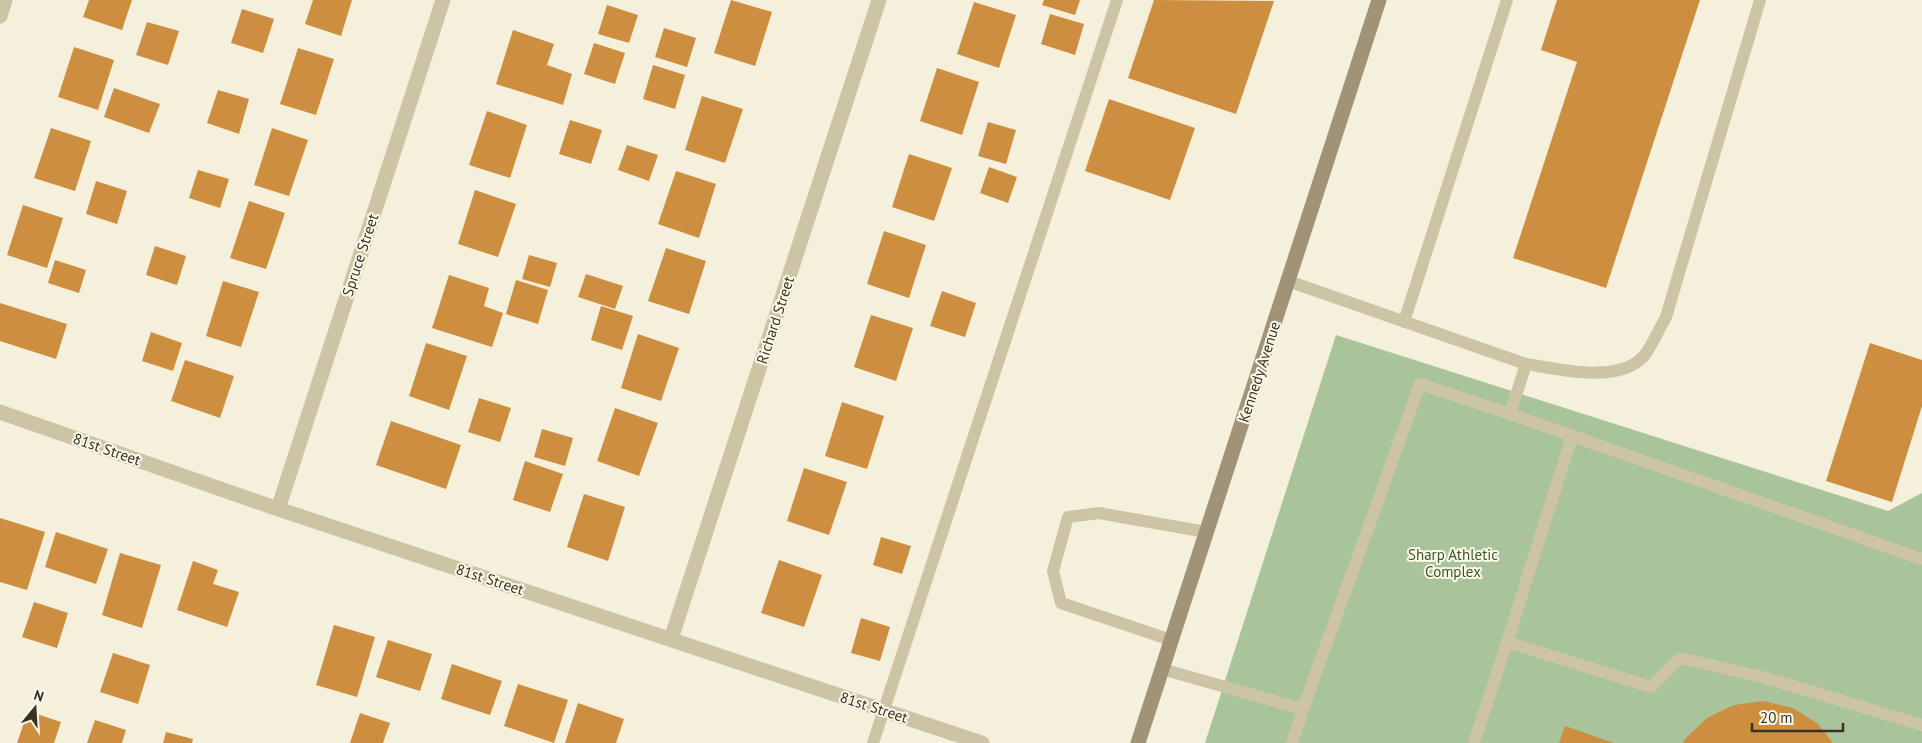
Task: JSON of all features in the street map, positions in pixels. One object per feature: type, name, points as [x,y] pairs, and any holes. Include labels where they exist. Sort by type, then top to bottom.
[{"type":"street","points":[[0,16],[5,0]]},
{"type":"street","name":"Spruce Street","points":[[278,509],[443,0]]},
{"type":"street","name":"Richard Street","points":[[671,639],[879,0]]},
{"type":"street","name":"Kennedy Avenue","points":[[1138,743],[1288,281],[1375,1]]},
{"type":"street","name":"81st Street","points":[[0,412],[278,509],[982,743]]},
{"type":"lane","points":[[873,743],[1117,0]]},
{"type":"lane","points":[[1404,322],[1507,0]]},
{"type":"lane","points":[[1288,281],[1526,364],[1578,372],[1622,370],[1643,357],[1666,317],[1760,0]]},
{"type":"lane","points":[[1510,414],[1526,364]]},
{"type":"lane","points":[[1292,743],[1420,384],[1922,559]]},
{"type":"lane","points":[[1474,743],[1572,436]]},
{"type":"lane","points":[[1171,640],[1061,603],[1053,571],[1068,516],[1099,513],[1206,532]]},
{"type":"lane","points":[[1507,642],[1651,687],[1680,658],[1766,678],[1922,725]]},
{"type":"lane","points":[[1162,669],[1303,709]]},
{"type":"green space","name":"Sharp Athletic Complex","points":[[1336,335],[1888,511],[1922,493],[1922,743],[1205,743]]},
{"type":"building","points":[[89,0],[132,0],[122,30],[83,17]]},
{"type":"building","points":[[313,0],[352,0],[341,36],[305,24]]},
{"type":"building","points":[[731,0],[772,12],[755,66],[714,53]]},
{"type":"building","points":[[1044,0],[1080,0],[1075,15],[1042,5]]},
{"type":"building","points":[[1154,0],[1274,1],[1236,114],[1128,78]]},
{"type":"building","points":[[1557,0],[1700,0],[1606,288],[1513,258],[1577,62],[1541,50]]},
{"type":"building","points":[[974,2],[1016,15],[999,68],[957,54]]},
{"type":"building","points":[[607,5],[638,15],[629,43],[598,34]]},
{"type":"building","points":[[242,9],[274,19],[263,53],[231,43]]},
{"type":"building","points":[[1050,14],[1084,24],[1075,55],[1041,44]]},
{"type":"building","points":[[147,22],[179,31],[168,65],[136,55]]},
{"type":"building","points":[[664,28],[696,38],[687,67],[655,57]]},
{"type":"building","points":[[513,30],[554,44],[547,65],[572,74],[563,105],[496,84]]},
{"type":"building","points":[[594,43],[625,53],[615,84],[584,74]]},
{"type":"building","points":[[74,47],[114,60],[98,110],[58,97]]},
{"type":"building","points":[[298,48],[334,59],[316,115],[280,104]]},
{"type":"building","points":[[653,65],[685,75],[675,109],[643,99]]},
{"type":"building","points":[[937,68],[979,82],[962,135],[920,121]]},
{"type":"building","points":[[114,88],[160,104],[149,133],[104,117]]},
{"type":"building","points":[[218,90],[249,99],[239,134],[207,123]]},
{"type":"building","points":[[702,96],[743,109],[725,163],[685,150]]},
{"type":"building","points":[[1109,99],[1195,128],[1170,200],[1085,171]]},
{"type":"building","points":[[487,111],[527,125],[510,178],[469,165]]},
{"type":"building","points":[[570,120],[602,130],[591,164],[559,154]]},
{"type":"building","points":[[988,122],[1016,130],[1006,164],[978,156]]},
{"type":"building","points":[[51,128],[91,141],[75,191],[34,178]]},
{"type":"building","points":[[272,128],[308,140],[289,196],[254,185]]},
{"type":"building","points":[[627,145],[658,155],[649,181],[618,170]]},
{"type":"building","points":[[909,154],[952,168],[934,221],[892,207]]},
{"type":"building","points":[[989,167],[1017,177],[1008,203],[980,193]]},
{"type":"building","points":[[198,170],[229,179],[220,208],[189,198]]},
{"type":"building","points":[[676,171],[716,184],[699,238],[658,224]]},
{"type":"building","points":[[96,181],[127,191],[117,224],[86,214]]},
{"type":"building","points":[[475,190],[516,204],[498,257],[458,244]]},
{"type":"building","points":[[249,201],[285,213],[266,269],[230,258]]},
{"type":"building","points":[[23,205],[63,218],[47,268],[7,255]]},
{"type":"building","points":[[884,231],[926,245],[909,298],[867,284]]},
{"type":"building","points":[[155,246],[186,256],[177,285],[146,275]]},
{"type":"building","points":[[666,248],[706,261],[689,314],[648,301]]},
{"type":"building","points":[[529,255],[557,263],[550,287],[522,279]]},
{"type":"building","points":[[55,260],[86,270],[79,293],[48,283]]},
{"type":"building","points":[[586,274],[623,286],[615,309],[578,297]]},
{"type":"building","points":[[449,275],[489,288],[484,306],[503,313],[492,347],[432,328]]},
{"type":"building","points":[[516,280],[548,290],[538,324],[506,314]]},
{"type":"building","points":[[223,281],[259,292],[241,347],[206,336]]},
{"type":"building","points":[[942,291],[976,303],[965,337],[930,326]]},
{"type":"building","points":[[0,303],[67,324],[56,359],[0,341]]},
{"type":"building","points":[[601,306],[633,316],[622,350],[591,340]]},
{"type":"building","points":[[871,315],[913,328],[896,381],[854,367]]},
{"type":"building","points":[[151,332],[182,343],[173,371],[142,361]]},
{"type":"building","points":[[638,334],[679,348],[661,401],[621,388]]},
{"type":"building","points":[[426,343],[467,356],[449,410],[409,396]]},
{"type":"building","points":[[1870,343],[1922,360],[1922,406],[1892,502],[1826,481]]},
{"type":"building","points":[[185,360],[234,376],[220,418],[171,401]]},
{"type":"building","points":[[479,398],[511,408],[500,442],[468,432]]},
{"type":"building","points":[[842,402],[884,416],[867,469],[825,456]]},
{"type":"building","points":[[615,408],[658,423],[639,476],[597,461]]},
{"type":"building","points":[[391,421],[461,445],[446,489],[376,465]]},
{"type":"building","points":[[542,429],[573,438],[565,466],[534,457]]},
{"type":"building","points":[[525,461],[563,474],[550,512],[513,500]]},
{"type":"building","points":[[804,468],[847,482],[829,535],[787,521]]},
{"type":"building","points":[[584,494],[625,507],[608,561],[567,547]]},
{"type":"building","points":[[0,518],[45,532],[27,590],[0,582]]},
{"type":"building","points":[[56,532],[108,549],[96,584],[45,567]]},
{"type":"building","points":[[881,537],[911,546],[902,574],[873,565]]},
{"type":"building","points":[[120,553],[161,565],[142,628],[102,615]]},
{"type":"building","points":[[779,560],[822,575],[804,627],[761,613]]},
{"type":"building","points":[[193,561],[218,570],[213,584],[239,592],[227,627],[177,610]]},
{"type":"building","points":[[34,602],[68,613],[57,648],[22,637]]},
{"type":"building","points":[[861,618],[890,627],[880,661],[851,653]]},
{"type":"building","points":[[334,625],[375,637],[357,697],[316,685]]},
{"type":"building","points":[[388,640],[432,654],[420,691],[376,677]]},
{"type":"building","points":[[113,653],[150,665],[138,704],[100,692]]},
{"type":"building","points":[[452,664],[502,681],[490,715],[441,699]]},
{"type":"building","points":[[518,684],[568,700],[554,743],[504,726]]},
{"type":"building","points":[[1763,701],[1793,708],[1818,724],[1833,743],[1683,743],[1707,718],[1734,705]]},
{"type":"building","points":[[578,703],[624,719],[616,743],[565,743]]},
{"type":"building","points":[[28,711],[61,722],[54,743],[17,743]]},
{"type":"building","points":[[360,713],[390,723],[383,743],[350,743]]},
{"type":"building","points":[[95,720],[126,730],[122,743],[87,743]]},
{"type":"building","points":[[1565,726],[1614,743],[1559,743]]},
{"type":"building","points":[[166,732],[193,739],[192,743],[163,743]]}]
